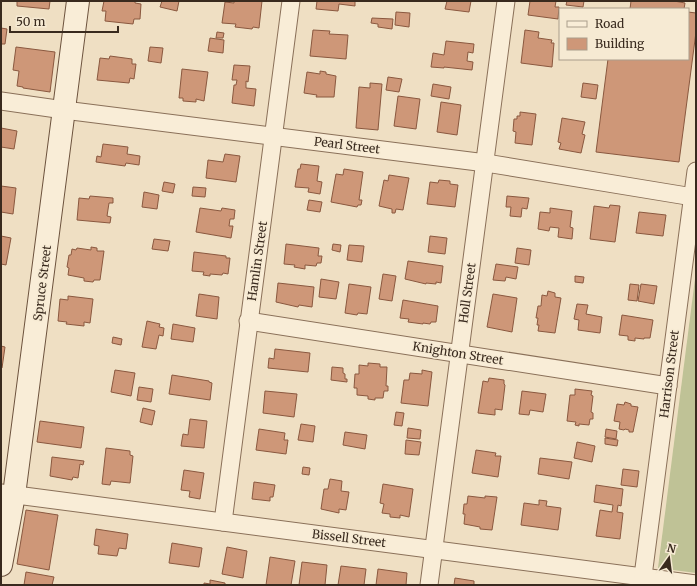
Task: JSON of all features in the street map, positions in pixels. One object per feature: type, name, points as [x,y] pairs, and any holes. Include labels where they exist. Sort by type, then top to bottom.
[{"type":"street","name":"Spruce Street","points":[[1,565],[8,494],[64,110],[78,1]]},
{"type":"street","name":"Hamlin Street","points":[[223,522],[248,321],[291,1]]},
{"type":"street","name":"Holl Street","points":[[429,585],[459,353],[486,163],[506,1]]},
{"type":"street","name":"Pearl Street","points":[[1,100],[64,110],[486,163],[693,197]]},
{"type":"street","name":"Harrison Street","points":[[643,576],[696,171]]},
{"type":"street","name":"Knighton Street","points":[[248,321],[668,386]]},
{"type":"street","name":"Bissell Street","points":[[8,494],[696,584]]},
{"type":"green space","points":[[696,271],[696,573],[658,568]]},
{"type":"building","points":[[17,1],[50,1],[49,9],[17,6]]},
{"type":"building","points":[[104,1],[135,1],[135,3],[141,4],[140,19],[134,19],[133,24],[105,21],[106,11],[102,11]]},
{"type":"building","points":[[162,1],[179,1],[177,11],[160,7]]},
{"type":"building","points":[[234,1],[262,1],[259,28],[253,27],[252,29],[235,27],[236,24],[222,23],[225,2],[234,3]]},
{"type":"building","points":[[317,1],[355,1],[355,6],[339,4],[338,11],[316,9]]},
{"type":"building","points":[[447,1],[471,1],[469,12],[445,9]]},
{"type":"building","points":[[530,1],[556,1],[555,7],[559,7],[558,19],[528,15]]},
{"type":"building","points":[[567,1],[584,1],[583,7],[566,5]]},
{"type":"building","points":[[631,1],[674,1],[685,3],[684,8],[630,8]]},
{"type":"building","points":[[396,12],[410,13],[409,27],[395,25]]},
{"type":"building","points":[[689,12],[696,13],[696,32],[679,162],[596,152],[608,60],[689,60]]},
{"type":"building","points":[[372,18],[393,19],[392,29],[378,27],[378,24],[371,23]]},
{"type":"building","points":[[1,28],[7,29],[5,44],[1,44]]},
{"type":"building","points":[[313,30],[330,31],[329,34],[348,35],[346,59],[310,56]]},
{"type":"building","points":[[525,30],[539,32],[538,38],[552,40],[551,43],[554,43],[552,67],[521,63]]},
{"type":"building","points":[[217,32],[224,33],[223,38],[216,38]]},
{"type":"building","points":[[210,38],[224,40],[223,53],[208,51]]},
{"type":"building","points":[[446,41],[474,44],[473,53],[468,52],[467,61],[473,62],[472,70],[431,67],[433,53],[444,55]]},
{"type":"building","points":[[16,47],[55,52],[50,92],[17,86],[19,71],[13,70]]},
{"type":"building","points":[[150,47],[163,48],[161,63],[148,61]]},
{"type":"building","points":[[110,56],[132,59],[132,64],[136,64],[134,79],[130,78],[129,83],[97,80],[100,58],[109,59]]},
{"type":"building","points":[[234,65],[250,66],[248,82],[246,81],[246,88],[256,89],[254,106],[232,103],[234,85],[236,85],[237,80],[232,80]]},
{"type":"building","points":[[182,69],[208,72],[204,101],[196,99],[196,102],[183,101],[183,98],[179,98]]},
{"type":"building","points":[[320,71],[336,76],[334,97],[316,97],[317,95],[304,93],[307,72],[320,74]]},
{"type":"building","points":[[388,77],[402,79],[399,92],[386,90]]},
{"type":"building","points":[[370,83],[382,84],[378,130],[356,128],[359,87],[370,88]]},
{"type":"building","points":[[583,83],[598,85],[596,99],[581,97]]},
{"type":"building","points":[[433,84],[451,87],[449,99],[431,96]]},
{"type":"building","points":[[398,96],[420,99],[416,129],[394,126]]},
{"type":"building","points":[[441,102],[461,105],[457,135],[437,132]]},
{"type":"building","points":[[520,112],[536,114],[532,145],[515,143],[516,132],[513,131],[514,119],[517,119],[517,116],[520,116]]},
{"type":"building","points":[[562,118],[585,122],[582,134],[585,135],[581,153],[559,149],[561,143],[558,142]]},
{"type":"building","points":[[1,128],[17,131],[14,149],[1,147]]},
{"type":"building","points":[[103,144],[128,147],[127,154],[140,156],[139,165],[126,163],[125,166],[96,162],[97,156],[101,157]]},
{"type":"building","points":[[225,154],[240,156],[236,182],[206,178],[208,160],[223,162]]},
{"type":"building","points":[[301,164],[319,166],[317,181],[322,182],[320,194],[308,192],[309,188],[295,187],[298,169],[300,169]]},
{"type":"building","points":[[344,169],[363,172],[359,200],[362,200],[361,205],[358,205],[357,207],[331,202],[336,174],[343,175]]},
{"type":"building","points":[[389,175],[409,178],[403,210],[396,209],[395,213],[392,213],[392,209],[379,206],[384,180],[388,181]]},
{"type":"building","points":[[439,180],[450,181],[450,184],[458,185],[455,207],[427,204],[430,182],[438,183]]},
{"type":"building","points":[[164,182],[175,184],[173,193],[162,191]]},
{"type":"building","points":[[1,186],[16,188],[13,214],[1,212]]},
{"type":"building","points":[[193,187],[206,188],[205,197],[192,196]]},
{"type":"building","points":[[144,192],[159,195],[157,209],[142,207]]},
{"type":"building","points":[[90,196],[113,198],[113,203],[109,203],[107,216],[111,217],[110,223],[77,220],[79,198],[89,199]]},
{"type":"building","points":[[507,196],[529,198],[527,209],[522,208],[521,217],[510,216],[511,207],[506,207]]},
{"type":"building","points":[[309,200],[322,202],[320,212],[307,210]]},
{"type":"building","points":[[610,205],[620,206],[615,242],[590,239],[594,206],[609,208]]},
{"type":"building","points":[[200,208],[221,211],[222,208],[235,210],[234,219],[230,219],[229,226],[233,226],[231,238],[196,232]]},
{"type":"building","points":[[550,208],[572,211],[570,227],[573,228],[572,239],[558,237],[559,228],[550,227],[549,231],[538,229],[540,212],[550,213]]},
{"type":"building","points":[[639,212],[666,215],[663,236],[636,233]]},
{"type":"building","points":[[1,236],[11,238],[6,265],[1,264]]},
{"type":"building","points":[[430,236],[447,238],[445,254],[428,252]]},
{"type":"building","points":[[154,239],[170,241],[168,251],[152,249]]},
{"type":"building","points":[[286,244],[319,248],[318,256],[322,256],[321,263],[317,263],[316,266],[305,265],[305,269],[294,267],[295,265],[284,264]]},
{"type":"building","points":[[333,244],[341,245],[340,252],[332,250]]},
{"type":"building","points":[[349,245],[364,246],[362,262],[347,260]]},
{"type":"building","points":[[91,247],[97,248],[97,251],[104,251],[100,280],[94,280],[93,282],[84,281],[84,278],[68,275],[69,268],[67,267],[69,255],[71,255],[72,249],[76,250],[77,248],[91,250]]},
{"type":"building","points":[[517,248],[531,250],[529,265],[515,263]]},
{"type":"building","points":[[194,252],[226,256],[226,258],[230,258],[228,274],[210,274],[210,276],[203,275],[204,272],[192,271]]},
{"type":"building","points":[[408,261],[443,266],[441,283],[436,282],[436,284],[426,284],[405,279]]},
{"type":"building","points":[[496,264],[518,267],[516,279],[506,277],[505,281],[493,280]]},
{"type":"building","points":[[383,274],[396,276],[392,301],[379,299]]},
{"type":"building","points":[[575,276],[584,277],[583,283],[575,282]]},
{"type":"building","points":[[321,279],[339,282],[336,299],[319,297]]},
{"type":"building","points":[[278,283],[314,287],[312,307],[299,305],[298,307],[276,302]]},
{"type":"building","points":[[349,284],[371,287],[367,314],[358,313],[357,315],[345,313]]},
{"type":"building","points":[[630,284],[639,285],[637,301],[628,300]]},
{"type":"building","points":[[641,284],[657,286],[654,304],[638,301]]},
{"type":"building","points":[[548,291],[555,293],[555,297],[561,298],[555,333],[538,331],[539,325],[537,325],[538,318],[536,318],[538,306],[541,306],[542,295],[547,296]]},
{"type":"building","points":[[199,294],[219,297],[217,319],[196,316]]},
{"type":"building","points":[[493,294],[517,298],[512,332],[487,327]]},
{"type":"building","points":[[68,296],[93,299],[90,323],[84,322],[84,326],[66,324],[67,322],[58,321],[60,299],[68,300]]},
{"type":"building","points":[[403,300],[438,306],[436,322],[423,324],[408,322],[409,319],[400,318]]},
{"type":"building","points":[[577,304],[588,305],[586,314],[602,317],[600,333],[578,330],[579,320],[574,319]]},
{"type":"building","points":[[622,315],[653,320],[650,338],[635,338],[635,341],[628,340],[628,336],[619,335]]},
{"type":"building","points":[[147,321],[160,324],[159,327],[164,328],[163,336],[159,335],[156,349],[142,347]]},
{"type":"building","points":[[173,324],[195,328],[193,342],[171,339]]},
{"type":"building","points":[[113,337],[122,339],[121,345],[112,343]]},
{"type":"building","points":[[1,346],[5,347],[2,368],[1,368]]},
{"type":"building","points":[[275,349],[310,353],[308,372],[268,368],[269,358],[274,359]]},
{"type":"building","points":[[368,363],[380,364],[380,367],[387,367],[386,386],[388,386],[388,391],[384,391],[383,398],[375,398],[375,400],[368,399],[368,396],[357,395],[357,388],[354,388],[355,374],[359,374],[359,365],[368,366]]},
{"type":"building","points":[[332,367],[343,368],[343,373],[345,374],[345,379],[347,379],[347,382],[331,380]]},
{"type":"building","points":[[115,370],[135,373],[131,396],[111,392]]},
{"type":"building","points":[[422,370],[432,372],[428,406],[401,403],[404,380],[409,380],[410,373],[422,374]]},
{"type":"building","points":[[172,375],[209,381],[212,383],[210,400],[169,394]]},
{"type":"building","points":[[489,378],[504,380],[505,385],[502,410],[495,409],[495,415],[478,413],[483,381],[488,382]]},
{"type":"building","points":[[139,387],[153,389],[151,402],[137,400]]},
{"type":"building","points":[[575,389],[592,391],[591,395],[593,396],[591,412],[593,413],[593,419],[590,419],[589,425],[579,424],[579,426],[575,425],[576,422],[567,421],[570,395],[575,395]]},
{"type":"building","points":[[265,391],[297,394],[294,417],[263,413]]},
{"type":"building","points":[[522,391],[546,394],[543,412],[530,410],[529,415],[519,414]]},
{"type":"building","points":[[625,402],[631,404],[631,406],[638,407],[633,432],[629,432],[629,430],[625,429],[619,429],[620,422],[614,421],[617,404],[624,405]]},
{"type":"building","points":[[143,408],[155,411],[152,425],[140,422]]},
{"type":"building","points":[[396,412],[404,413],[402,426],[394,425]]},
{"type":"building","points":[[190,419],[207,421],[204,448],[181,446],[183,434],[188,435]]},
{"type":"building","points":[[40,421],[84,427],[81,448],[37,442]]},
{"type":"building","points":[[301,424],[315,426],[313,442],[298,440]]},
{"type":"building","points":[[408,428],[421,430],[420,439],[407,438]]},
{"type":"building","points":[[259,429],[285,433],[284,440],[288,440],[286,454],[256,450]]},
{"type":"building","points":[[606,429],[617,431],[616,439],[605,437]]},
{"type":"building","points":[[345,432],[367,435],[365,449],[343,445]]},
{"type":"building","points":[[605,438],[618,440],[617,446],[605,444]]},
{"type":"building","points":[[406,440],[421,442],[419,455],[405,454]]},
{"type":"building","points":[[577,442],[595,446],[592,462],[574,458]]},
{"type":"building","points":[[106,448],[130,451],[130,455],[133,456],[130,483],[111,481],[110,485],[102,484]]},
{"type":"building","points":[[476,450],[496,453],[495,456],[501,456],[498,477],[472,473]]},
{"type":"building","points":[[52,457],[84,461],[83,465],[80,464],[78,478],[73,477],[72,480],[50,476]]},
{"type":"building","points":[[540,458],[572,462],[569,479],[538,474]]},
{"type":"building","points":[[303,467],[310,468],[309,475],[302,474]]},
{"type":"building","points":[[623,469],[639,471],[637,487],[621,485]]},
{"type":"building","points":[[184,470],[204,473],[200,499],[189,497],[190,491],[181,490]]},
{"type":"building","points":[[330,479],[342,481],[341,491],[349,492],[346,510],[339,509],[339,513],[321,509],[324,489],[328,489]]},
{"type":"building","points":[[254,482],[275,485],[273,497],[270,497],[270,501],[252,499]]},
{"type":"building","points":[[383,484],[413,489],[409,517],[400,515],[400,518],[390,517],[390,514],[382,513],[384,504],[380,503]]},
{"type":"building","points":[[596,485],[623,489],[621,506],[618,505],[617,512],[623,513],[620,539],[596,536],[600,510],[612,512],[613,505],[594,502]]},
{"type":"building","points":[[468,496],[485,498],[485,496],[497,497],[492,530],[480,529],[480,527],[464,524],[464,504],[467,504]]},
{"type":"building","points":[[539,500],[547,501],[546,506],[561,508],[558,530],[521,525],[524,503],[539,505]]},
{"type":"building","points":[[26,510],[58,515],[49,570],[17,564]]},
{"type":"building","points":[[96,529],[128,534],[126,549],[119,548],[117,556],[98,554],[99,546],[94,545]]},
{"type":"building","points":[[172,543],[202,548],[199,567],[169,563]]},
{"type":"building","points":[[227,547],[247,551],[243,578],[222,574]]},
{"type":"building","points":[[270,557],[295,561],[291,585],[266,585]]},
{"type":"building","points":[[302,562],[327,565],[325,585],[299,585]]},
{"type":"building","points":[[341,566],[366,569],[364,585],[338,585]]},
{"type":"building","points":[[378,569],[407,573],[406,585],[376,585]]},
{"type":"building","points":[[26,572],[54,577],[52,585],[24,585]]},
{"type":"building","points":[[455,578],[474,581],[474,585],[454,585]]},
{"type":"building","points":[[210,580],[225,583],[225,585],[204,585],[204,583],[210,584]]}]
